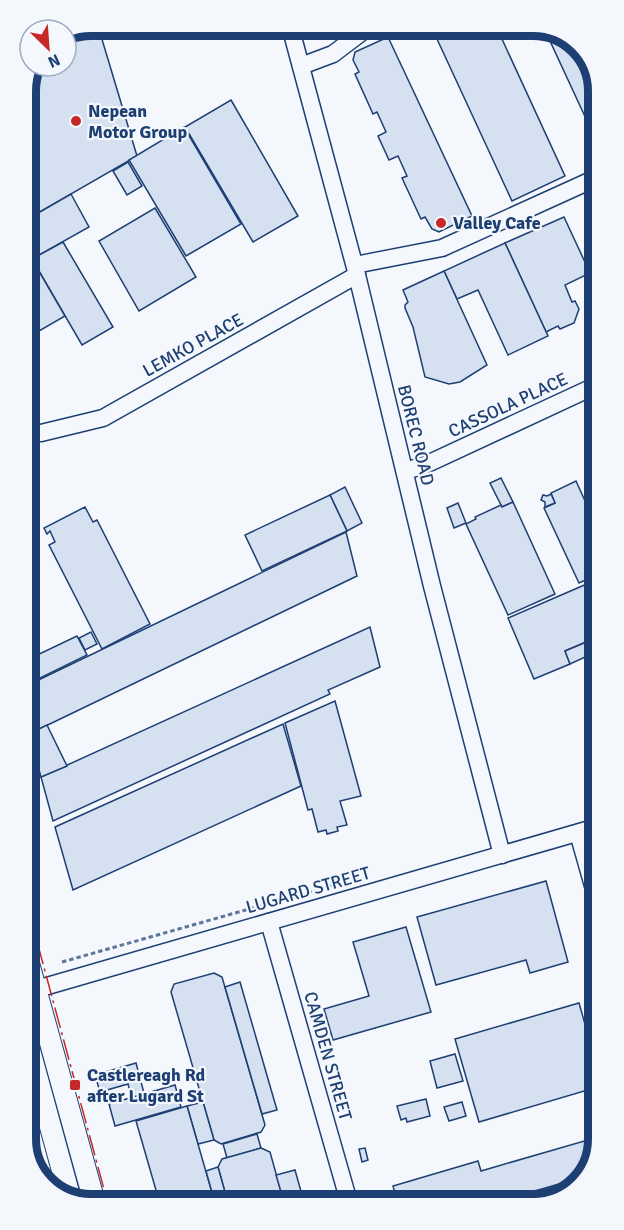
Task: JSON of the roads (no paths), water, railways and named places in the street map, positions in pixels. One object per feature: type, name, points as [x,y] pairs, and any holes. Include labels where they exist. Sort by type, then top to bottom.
[{"type":"main road","points":[[36,1000],[92,1194]]},
{"type":"main road","points":[[36,1096],[39,1118],[66,1187]]},
{"type":"street","name":"BOREC ROAD","points":[[293,36],[356,270],[502,855]]},
{"type":"street","points":[[301,66],[333,54],[357,36]]},
{"type":"street","name":"LEMKO PLACE","points":[[41,433],[103,418],[356,270],[442,248],[588,181]]},
{"type":"street","name":"CASSOLA PLACE","points":[[405,471],[425,465],[588,389]]},
{"type":"street","name":"LUGARD STREET","points":[[36,989],[588,830]]},
{"type":"street","points":[[578,833],[588,868]]},
{"type":"street","name":"CAMDEN STREET","points":[[269,922],[347,1194]]},
{"type":"place","name":"Nepean Motor Group","points":[[76,121]]},
{"type":"place","name":"Valley Cafe","points":[[441,223]]},
{"type":"place","name":"Castlereagh Rd after Lugard St","points":[[75,1085]]}]
